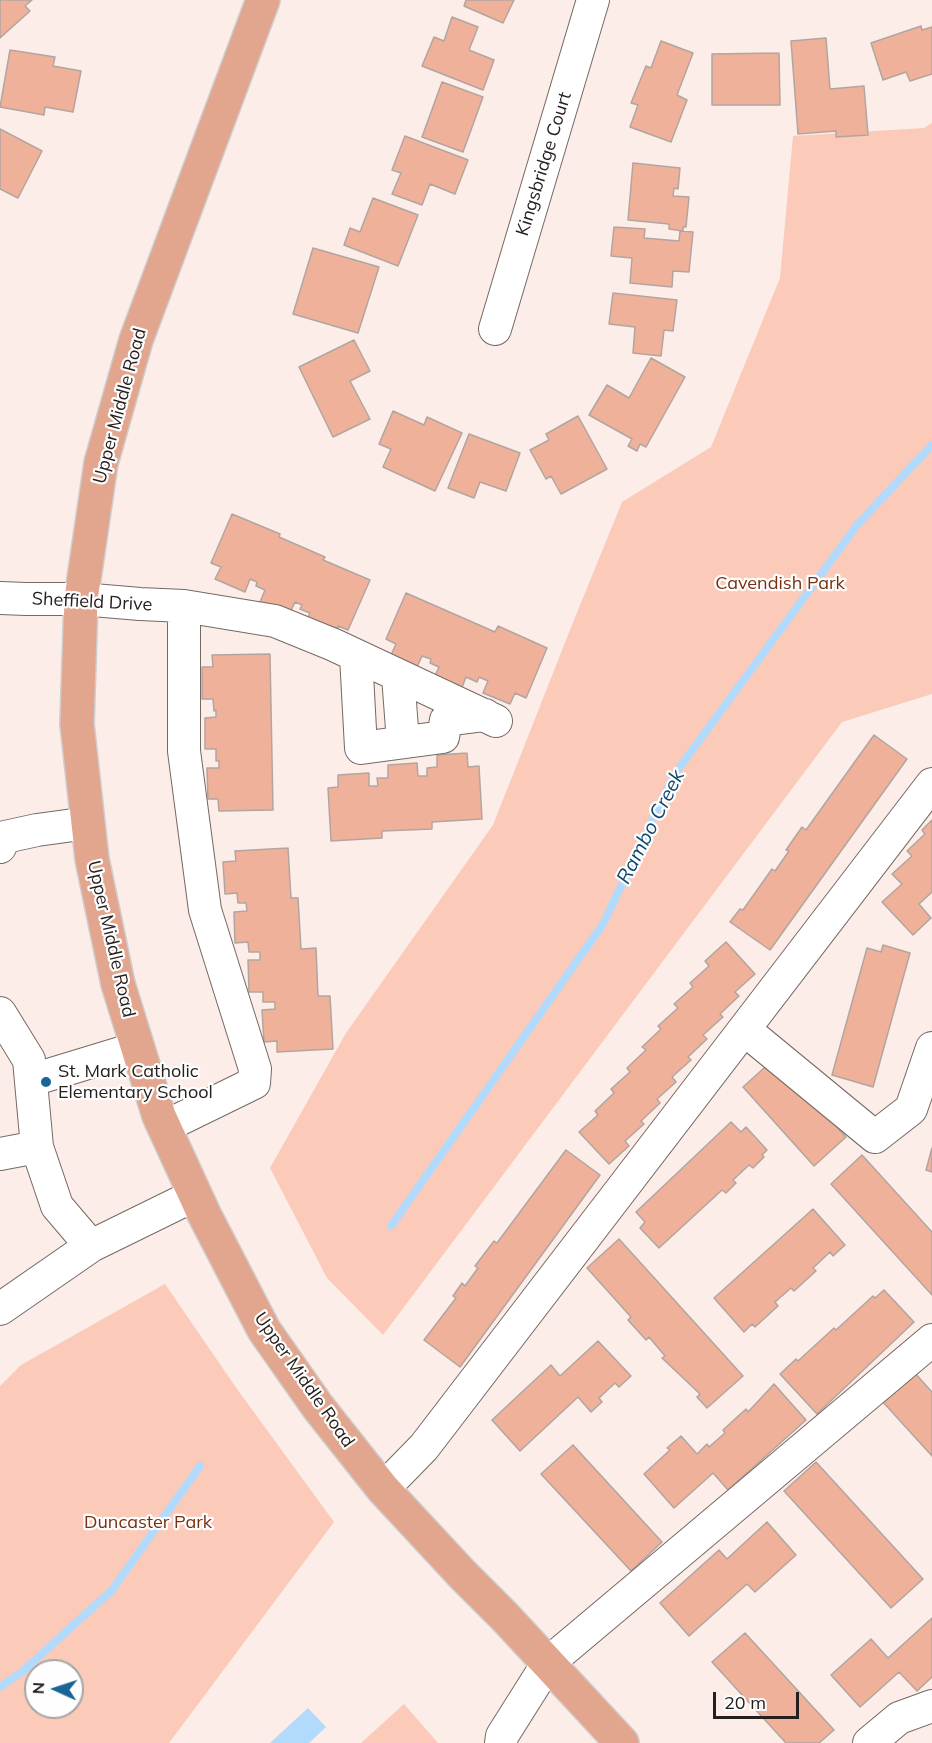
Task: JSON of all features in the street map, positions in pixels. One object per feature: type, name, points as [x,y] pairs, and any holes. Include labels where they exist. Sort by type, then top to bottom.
[{"type":"main road","name":"Upper Middle Road","points":[[264,1],[136,340],[101,463],[81,598],[77,724],[92,859],[117,984],[159,1116],[195,1195],[264,1330],[318,1407],[383,1489],[622,1743]]},
{"type":"street","name":"Kingsbridge Court","points":[[495,329],[593,0]]},
{"type":"street","name":"Sheffield Drive","points":[[0,597],[81,598],[184,606],[275,621],[490,718],[446,720],[443,736],[403,742]]},
{"type":"street","points":[[164,1127],[255,1083],[255,1069],[205,910],[184,751],[184,606]]},
{"type":"street","points":[[356,656],[362,747],[403,742],[399,676]]},
{"type":"street","points":[[383,1489],[424,1447],[932,784]]},
{"type":"street","points":[[0,847],[5,837],[88,823]]},
{"type":"street","points":[[0,1013],[29,1060],[37,1147],[57,1206],[91,1246]]},
{"type":"street","points":[[745,1030],[875,1137],[911,1109],[932,1048]]},
{"type":"street","points":[[32,1080],[138,1048]]},
{"type":"street","points":[[0,1154],[37,1147]]},
{"type":"street","points":[[0,1309],[91,1246],[195,1195]]},
{"type":"street","points":[[501,1743],[502,1736],[548,1663],[932,1340]]},
{"type":"street","points":[[869,1743],[899,1718],[932,1706]]},
{"type":"green space","name":"Cavendish Park","points":[[932,123],[932,694],[842,722],[383,1335],[327,1278],[270,1168],[346,1033],[493,825],[622,502],[711,447],[780,278],[793,136],[924,128]]},
{"type":"green space","name":"Duncaster Park","points":[[165,1284],[237,1389],[334,1522],[169,1743],[0,1743],[0,1386],[21,1365]]},
{"type":"green space","points":[[404,1704],[438,1743],[361,1743]]},
{"type":"water","points":[[308,1708],[326,1727],[309,1743],[270,1743]]},
{"type":"building","points":[[0,0],[32,0],[25,6],[30,11],[0,38]]},
{"type":"building","points":[[466,0],[514,0],[503,23],[464,6]]},
{"type":"building","points":[[452,17],[478,27],[469,50],[494,60],[483,90],[422,66],[434,37],[444,41]]},
{"type":"building","points":[[921,26],[922,30],[932,27],[932,74],[910,81],[906,72],[883,80],[871,43]]},
{"type":"building","points":[[826,38],[830,89],[864,86],[868,135],[836,137],[836,131],[798,134],[791,41]]},
{"type":"building","points":[[661,41],[693,53],[677,95],[687,100],[671,142],[630,127],[638,105],[631,103],[646,66],[651,68]]},
{"type":"building","points":[[10,50],[55,57],[53,66],[81,71],[73,112],[45,107],[44,115],[0,107]]},
{"type":"building","points":[[779,53],[780,105],[712,105],[712,54]]},
{"type":"building","points":[[442,82],[483,97],[463,152],[422,137]]},
{"type":"building","points":[[0,129],[42,151],[18,198],[0,189]]},
{"type":"building","points":[[405,136],[468,160],[455,194],[430,184],[422,205],[392,194],[401,173],[392,170]]},
{"type":"building","points":[[633,163],[680,168],[678,189],[674,188],[673,196],[689,197],[686,227],[683,227],[683,231],[669,229],[669,224],[628,220]]},
{"type":"building","points":[[373,198],[418,215],[398,266],[344,245],[350,228],[360,232]]},
{"type":"building","points":[[614,227],[645,229],[644,238],[679,241],[680,231],[693,232],[689,272],[673,271],[672,287],[630,283],[632,258],[611,256]]},
{"type":"building","points":[[313,248],[379,267],[358,333],[293,314]]},
{"type":"building","points":[[613,293],[677,300],[673,331],[664,330],[661,356],[633,353],[635,327],[609,324]]},
{"type":"building","points":[[354,340],[370,371],[350,381],[370,419],[333,437],[299,367]]},
{"type":"building","points":[[651,358],[685,377],[646,447],[640,444],[637,451],[628,446],[632,439],[589,415],[607,385],[629,398]]},
{"type":"building","points":[[393,411],[424,425],[427,417],[462,433],[435,491],[383,467],[391,449],[379,444]]},
{"type":"building","points":[[578,416],[607,469],[561,494],[551,476],[546,479],[530,450],[549,440],[546,434]]},
{"type":"building","points":[[469,434],[520,453],[506,491],[480,482],[474,498],[448,488]]},
{"type":"building","points":[[232,514],[280,534],[279,537],[325,557],[323,560],[370,580],[348,630],[338,626],[333,638],[304,625],[310,613],[300,609],[302,605],[295,602],[289,615],[260,602],[265,590],[256,586],[257,582],[250,579],[245,592],[215,579],[221,567],[211,563]]},
{"type":"building","points":[[406,593],[495,632],[498,626],[547,648],[526,698],[515,693],[510,704],[483,693],[488,681],[479,677],[477,682],[466,677],[461,690],[434,678],[439,667],[430,663],[431,659],[422,656],[417,667],[391,655],[396,644],[386,639]]},
{"type":"building","points":[[270,654],[273,810],[219,811],[218,799],[208,799],[207,768],[219,768],[219,761],[216,761],[216,749],[205,749],[205,718],[216,717],[216,710],[214,711],[213,699],[202,699],[202,667],[213,667],[212,655]]},
{"type":"building","points":[[874,735],[907,759],[770,950],[730,922],[740,909],[743,910],[772,869],[775,871],[802,827],[806,830]]},
{"type":"building","points":[[467,753],[468,767],[479,766],[482,819],[432,822],[432,829],[382,831],[382,838],[331,841],[328,788],[338,787],[338,775],[369,773],[369,786],[378,786],[377,778],[388,778],[388,765],[417,763],[418,776],[427,776],[427,768],[437,767],[437,755]]},
{"type":"building","points":[[932,820],[932,892],[919,904],[931,918],[913,935],[882,902],[902,884],[892,874],[912,856],[907,851],[925,834],[922,830]]},
{"type":"building","points":[[288,848],[291,898],[298,898],[301,949],[316,948],[318,996],[330,996],[333,1049],[277,1052],[277,1041],[264,1042],[262,1010],[275,1009],[275,1002],[263,1002],[263,992],[249,992],[248,960],[260,960],[260,952],[249,952],[248,942],[235,943],[234,912],[247,911],[246,903],[238,903],[237,893],[225,894],[223,862],[236,861],[235,851]]},
{"type":"building","points":[[726,942],[755,974],[735,992],[739,996],[720,1014],[723,1017],[703,1035],[707,1039],[688,1057],[691,1060],[672,1077],[676,1082],[657,1099],[660,1103],[641,1121],[644,1124],[625,1141],[629,1146],[609,1164],[579,1132],[598,1115],[595,1111],[614,1093],[611,1089],[630,1072],[627,1068],[646,1050],[642,1047],[661,1029],[658,1026],[678,1008],[674,1004],[693,987],[690,983],[709,966],[705,961]]},
{"type":"building","points":[[883,945],[910,953],[873,1087],[832,1075],[867,948],[881,952]]},
{"type":"building","points":[[774,1059],[846,1137],[814,1166],[743,1087]]},
{"type":"building","points":[[731,1122],[741,1132],[746,1127],[767,1150],[762,1155],[764,1157],[753,1168],[749,1165],[733,1180],[736,1183],[726,1193],[722,1190],[659,1248],[640,1228],[645,1222],[636,1212]]},
{"type":"building","points":[[932,1148],[932,1172],[926,1170]]},
{"type":"building","points":[[566,1150],[600,1175],[460,1367],[424,1340],[456,1298],[453,1296],[462,1283],[465,1286],[478,1268],[475,1266],[494,1241],[497,1243]]},
{"type":"building","points":[[862,1155],[932,1232],[932,1295],[831,1184]]},
{"type":"building","points":[[813,1209],[845,1245],[833,1256],[830,1252],[813,1268],[816,1271],[794,1291],[791,1288],[775,1302],[778,1306],[755,1327],[752,1324],[744,1332],[714,1298]]},
{"type":"building","points":[[619,1239],[743,1376],[707,1408],[697,1397],[700,1394],[662,1358],[665,1356],[649,1337],[646,1340],[628,1320],[631,1317],[587,1268]]},
{"type":"building","points":[[884,1290],[914,1322],[817,1414],[780,1374],[834,1328],[836,1330],[873,1296],[875,1298]]},
{"type":"building","points":[[598,1341],[631,1376],[619,1387],[615,1383],[599,1398],[602,1402],[591,1412],[578,1397],[520,1451],[492,1420],[551,1365],[560,1376]]},
{"type":"building","points":[[914,1372],[932,1392],[932,1456],[882,1401]]},
{"type":"building","points":[[774,1384],[806,1420],[728,1490],[713,1473],[674,1508],[644,1474],[670,1450],[667,1448],[681,1436],[697,1454],[707,1444],[709,1447],[725,1433],[723,1430],[746,1409],[748,1412]]},
{"type":"building","points":[[573,1445],[662,1542],[631,1571],[541,1474]]},
{"type":"building","points":[[816,1462],[923,1579],[891,1608],[784,1491]]},
{"type":"building","points":[[767,1522],[796,1555],[755,1592],[747,1584],[689,1636],[660,1603],[719,1550],[727,1559]]},
{"type":"building","points":[[932,1618],[932,1677],[917,1691],[899,1672],[860,1707],[831,1675],[871,1639],[888,1658]]},
{"type":"building","points":[[745,1633],[834,1730],[819,1743],[786,1743],[712,1662]]},
{"type":"waterway","name":"Rambo Creek","points":[[391,1226],[603,924],[674,775],[857,525],[932,445]]},
{"type":"waterway","name":"Rambo Creek","points":[[0,1687],[23,1671],[112,1590],[200,1466]]},
{"type":"place","name":"St. Mark Catholic Elementary School","points":[[46,1082]]}]
